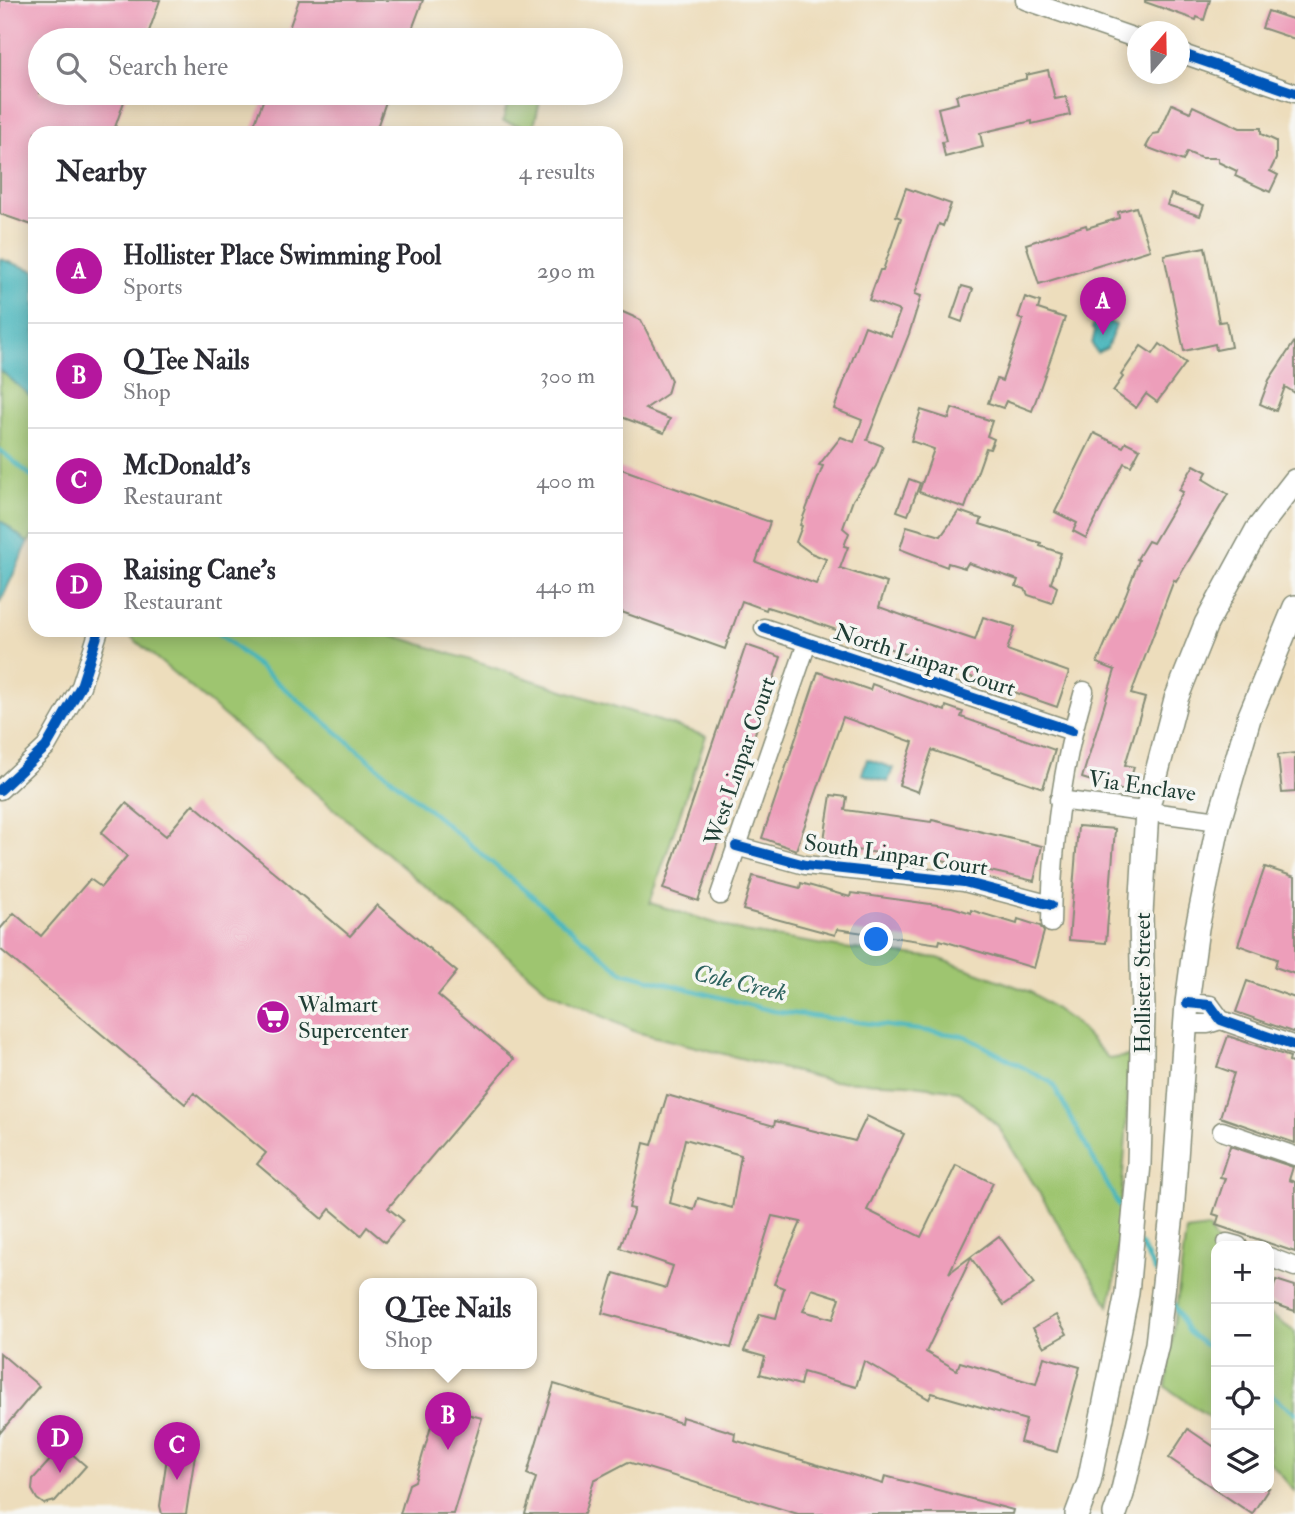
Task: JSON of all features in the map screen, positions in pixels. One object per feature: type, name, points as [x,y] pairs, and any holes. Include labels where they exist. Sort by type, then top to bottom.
[{"type":"main road","name":"Hollister Street","points":[[1077,1514],[1089,1482],[1127,1293],[1139,1164],[1143,1013],[1141,914],[1147,810],[1176,699],[1206,624],[1257,530],[1295,481]]},
{"type":"main road","name":"Hollister Street","points":[[1115,1514],[1157,1344],[1172,1213],[1186,1013],[1197,928],[1219,821],[1249,718],[1295,607]]},
{"type":"main road","points":[[1103,1411],[1139,1422]]},
{"type":"street","points":[[1025,0],[1127,35]]},
{"type":"street","points":[[1190,57],[1292,93]]},
{"type":"street","name":"North Linpar Court","points":[[764,628],[1072,731]]},
{"type":"street","points":[[0,790],[47,747],[82,686],[97,637]]},
{"type":"street","name":"West Linpar Court","points":[[720,895],[807,643]]},
{"type":"street","points":[[1051,923],[1059,800],[1072,731],[1084,691]]},
{"type":"street","name":"Via Enclave","points":[[1059,800],[1219,821]]},
{"type":"street","name":"South Linpar Court","points":[[736,846],[805,865],[964,882],[1051,905]]},
{"type":"street","points":[[1186,1013],[1208,1024],[1221,1020],[1295,1046]]},
{"type":"street","points":[[1223,1131],[1295,1156]]},
{"type":"street","points":[[1274,1259],[1295,1267]]},
{"type":"green space","points":[[507,105],[539,105],[534,126],[503,121]]},
{"type":"green space","points":[[0,259],[28,269],[28,543],[0,520]]},
{"type":"green space","points":[[131,637],[399,637],[706,736],[650,903],[744,932],[843,948],[938,958],[1031,992],[1075,1023],[1109,1059],[1129,1056],[1115,1279],[1109,1306],[998,1126],[958,1091],[907,1084],[832,1081],[636,1032],[549,991]]},
{"type":"green space","points":[[1208,1228],[1216,1241],[1211,1241],[1211,1418],[1166,1387],[1186,1231]]},
{"type":"green space","points":[[1274,1317],[1295,1332],[1295,1492],[1274,1467]]},
{"type":"water","points":[[0,259],[28,269],[28,394],[0,370]]},
{"type":"water","points":[[1101,315],[1109,317],[1109,322],[1116,325],[1107,348],[1097,353],[1092,344],[1095,331],[1092,329],[1094,319]]},
{"type":"water","points":[[0,520],[28,543],[0,603]]},
{"type":"water","points":[[867,759],[893,768],[888,782],[862,774]]},
{"type":"building","points":[[0,0],[160,0],[150,28],[28,28],[28,105],[123,105],[115,126],[28,126],[28,224],[0,214]]},
{"type":"building","points":[[299,0],[423,0],[412,28],[289,28]]},
{"type":"building","points":[[1145,0],[1210,0],[1204,20],[1197,17],[1196,20]]},
{"type":"building","points":[[1268,11],[1295,20],[1295,39],[1262,28]]},
{"type":"building","points":[[1048,70],[1055,99],[1066,97],[1070,115],[980,133],[983,147],[945,157],[942,142],[946,141],[938,108],[958,103],[956,95],[1026,79],[1026,75]]},
{"type":"building","points":[[1172,104],[1190,112],[1193,106],[1240,128],[1261,128],[1261,134],[1276,141],[1276,159],[1270,171],[1278,175],[1270,192],[1235,176],[1237,171],[1218,162],[1218,158],[1201,158],[1187,152],[1183,161],[1146,147],[1153,134],[1159,133]]},
{"type":"building","points":[[262,105],[385,105],[377,126],[254,126]]},
{"type":"building","points":[[906,188],[951,204],[943,226],[939,224],[928,253],[915,294],[921,296],[909,334],[867,440],[883,446],[876,466],[853,500],[843,528],[849,533],[844,546],[848,547],[840,568],[887,583],[879,607],[921,622],[975,640],[983,617],[1015,627],[1007,650],[1069,672],[1057,707],[802,618],[767,607],[766,610],[742,601],[725,649],[623,613],[623,470],[770,522],[756,562],[816,584],[826,559],[811,553],[796,542],[823,466],[819,465],[841,437],[854,442],[862,420],[834,409],[865,326],[891,336],[900,311],[869,300],[880,270],[883,270],[901,218],[896,216]]},
{"type":"building","points":[[1171,194],[1204,205],[1200,216],[1167,205]]},
{"type":"building","points":[[1136,207],[1150,250],[1039,284],[1026,244],[1086,225],[1087,228],[1119,218],[1118,212]]},
{"type":"building","points":[[1205,247],[1219,322],[1226,321],[1231,347],[1216,350],[1215,344],[1184,351],[1164,255]]},
{"type":"building","points":[[962,286],[973,289],[962,322],[951,318]]},
{"type":"building","points":[[1025,297],[1040,302],[1038,309],[1065,318],[1032,411],[1006,401],[1003,408],[988,403],[997,379],[1002,381],[1023,320],[1018,318]]},
{"type":"building","points":[[623,312],[641,320],[671,380],[667,394],[645,409],[670,419],[664,433],[623,418]]},
{"type":"building","points":[[1295,341],[1295,393],[1285,387],[1276,411],[1260,404],[1269,380]]},
{"type":"building","points":[[1160,344],[1186,363],[1157,402],[1146,394],[1136,408],[1113,391],[1141,346],[1153,354]]},
{"type":"building","points":[[952,408],[992,421],[987,436],[994,439],[990,449],[986,448],[965,508],[919,492],[934,449],[911,441],[921,410],[949,419]]},
{"type":"building","points":[[1094,433],[1123,447],[1126,442],[1140,449],[1131,466],[1124,463],[1086,538],[1073,531],[1077,523],[1055,512]]},
{"type":"building","points":[[1194,465],[1207,472],[1203,479],[1228,494],[1176,582],[1174,580],[1131,694],[1145,698],[1125,765],[1134,767],[1127,792],[1082,778],[1115,670],[1097,663],[1126,594],[1139,560],[1137,559],[1148,541],[1153,543],[1183,492],[1179,490]]},
{"type":"building","points":[[909,479],[920,483],[908,515],[897,511]]},
{"type":"building","points":[[959,511],[982,519],[980,524],[1041,543],[1040,546],[1061,553],[1051,583],[1057,587],[1052,603],[1028,595],[1025,589],[1016,586],[1018,580],[968,563],[965,568],[948,563],[947,567],[900,549],[907,526],[941,536]]},
{"type":"building","points":[[746,645],[781,657],[698,901],[663,889]]},
{"type":"building","points":[[818,672],[870,690],[872,684],[945,711],[946,706],[963,712],[961,717],[1055,750],[1043,788],[932,750],[918,792],[899,785],[913,742],[843,717],[796,850],[762,838]]},
{"type":"building","points":[[1295,753],[1295,792],[1282,793],[1278,755]]},
{"type":"building","points":[[831,795],[847,797],[845,810],[931,822],[932,820],[1042,846],[1034,881],[920,855],[919,858],[823,846]]},
{"type":"building","name":"Walmart Supercenter","points":[[126,803],[166,836],[193,804],[350,936],[377,905],[457,972],[438,995],[514,1059],[388,1208],[403,1220],[385,1242],[367,1227],[361,1235],[330,1209],[322,1219],[257,1164],[266,1153],[194,1093],[185,1104],[0,949],[0,929],[14,913],[41,936],[90,879],[101,887],[127,856],[101,833]]},
{"type":"building","points":[[1078,826],[1115,829],[1106,943],[1069,940]]},
{"type":"building","points":[[1265,867],[1295,877],[1295,974],[1275,967],[1277,959],[1238,945]]},
{"type":"building","points":[[753,876],[800,888],[801,883],[850,897],[851,893],[952,907],[971,913],[971,910],[1017,924],[1018,919],[1040,926],[1044,932],[1034,968],[940,940],[939,944],[837,929],[835,935],[743,910]]},
{"type":"building","points":[[1247,981],[1295,998],[1295,1033],[1236,1012]]},
{"type":"building","points":[[1228,1036],[1290,1057],[1289,1062],[1295,1064],[1295,1143],[1220,1117],[1234,1073],[1217,1067]]},
{"type":"building","points":[[667,1095],[774,1126],[775,1121],[855,1141],[867,1116],[904,1134],[867,1210],[921,1237],[956,1165],[993,1183],[949,1273],[999,1236],[1034,1284],[1004,1305],[971,1258],[926,1352],[957,1370],[960,1362],[1036,1384],[1044,1357],[1080,1367],[1057,1452],[1020,1442],[1026,1420],[932,1393],[929,1399],[864,1361],[856,1387],[803,1372],[800,1385],[760,1374],[765,1357],[744,1351],[760,1314],[776,1318],[784,1288],[774,1284],[801,1222],[772,1216],[731,1348],[602,1313],[614,1273],[666,1288],[673,1266],[620,1248],[634,1209],[629,1208],[644,1143],[652,1145]],"holes":[[[685,1139],[741,1155],[732,1208],[698,1198],[694,1210],[670,1203]],[[812,1289],[840,1298],[833,1319],[803,1311]]]},
{"type":"building","points":[[1230,1146],[1293,1167],[1289,1180],[1295,1182],[1295,1252],[1274,1245],[1274,1241],[1263,1241],[1216,1225],[1219,1216],[1213,1214],[1225,1178],[1220,1177]]},
{"type":"building","points":[[1276,1280],[1295,1286],[1295,1311],[1274,1304]]},
{"type":"building","points":[[1056,1315],[1067,1334],[1044,1347],[1033,1328]]},
{"type":"building","points":[[0,1353],[39,1386],[0,1433]]},
{"type":"building","points":[[554,1384],[681,1423],[682,1417],[735,1433],[734,1440],[883,1484],[885,1476],[1013,1510],[1012,1514],[798,1514],[628,1462],[594,1480],[584,1514],[525,1514],[536,1478],[527,1474]]},
{"type":"building","points":[[437,1406],[482,1418],[453,1514],[400,1514],[409,1484],[415,1481]]},
{"type":"building","points":[[1188,1429],[1211,1445],[1211,1486],[1169,1458]]},
{"type":"building","points":[[63,1446],[86,1466],[55,1501],[44,1504],[32,1490],[33,1479]]},
{"type":"building","points":[[168,1450],[195,1455],[186,1514],[162,1514],[160,1506]]},
{"type":"building","points":[[1221,1493],[1266,1493],[1252,1514]]},
{"type":"waterway","name":"Cole Creek","points":[[0,450],[28,473]]},
{"type":"waterway","name":"Cole Creek","points":[[223,637],[622,972],[773,1011],[965,1036],[1052,1083],[1125,1217]]},
{"type":"waterway","name":"Cole Creek","points":[[1140,1243],[1156,1272]]},
{"type":"waterway","name":"Cole Creek","points":[[1172,1301],[1188,1332],[1211,1349]]},
{"type":"waterway","name":"Cole Creek","points":[[1274,1397],[1295,1413]]},
{"type":"cycle path","points":[[1190,56],[1295,93]]},
{"type":"cycle path","points":[[764,628],[1072,731]]},
{"type":"cycle path","points":[[0,790],[46,747],[81,686],[97,637]]},
{"type":"cycle path","points":[[736,846],[805,865],[964,882],[1051,905]]},
{"type":"cycle path","points":[[1187,1003],[1210,1005],[1221,1020],[1295,1046]]},
{"type":"place","name":"Hollister Place Swimming Pool","points":[[1103,335]]},
{"type":"place","name":"Walmart Supercenter","points":[[273,1017]]},
{"type":"place","name":"Q Tee Nails","points":[[448,1450]]},
{"type":"place","name":"Raising Cane's","points":[[60,1473]]},
{"type":"place","name":"McDonald's","points":[[177,1480]]}]
